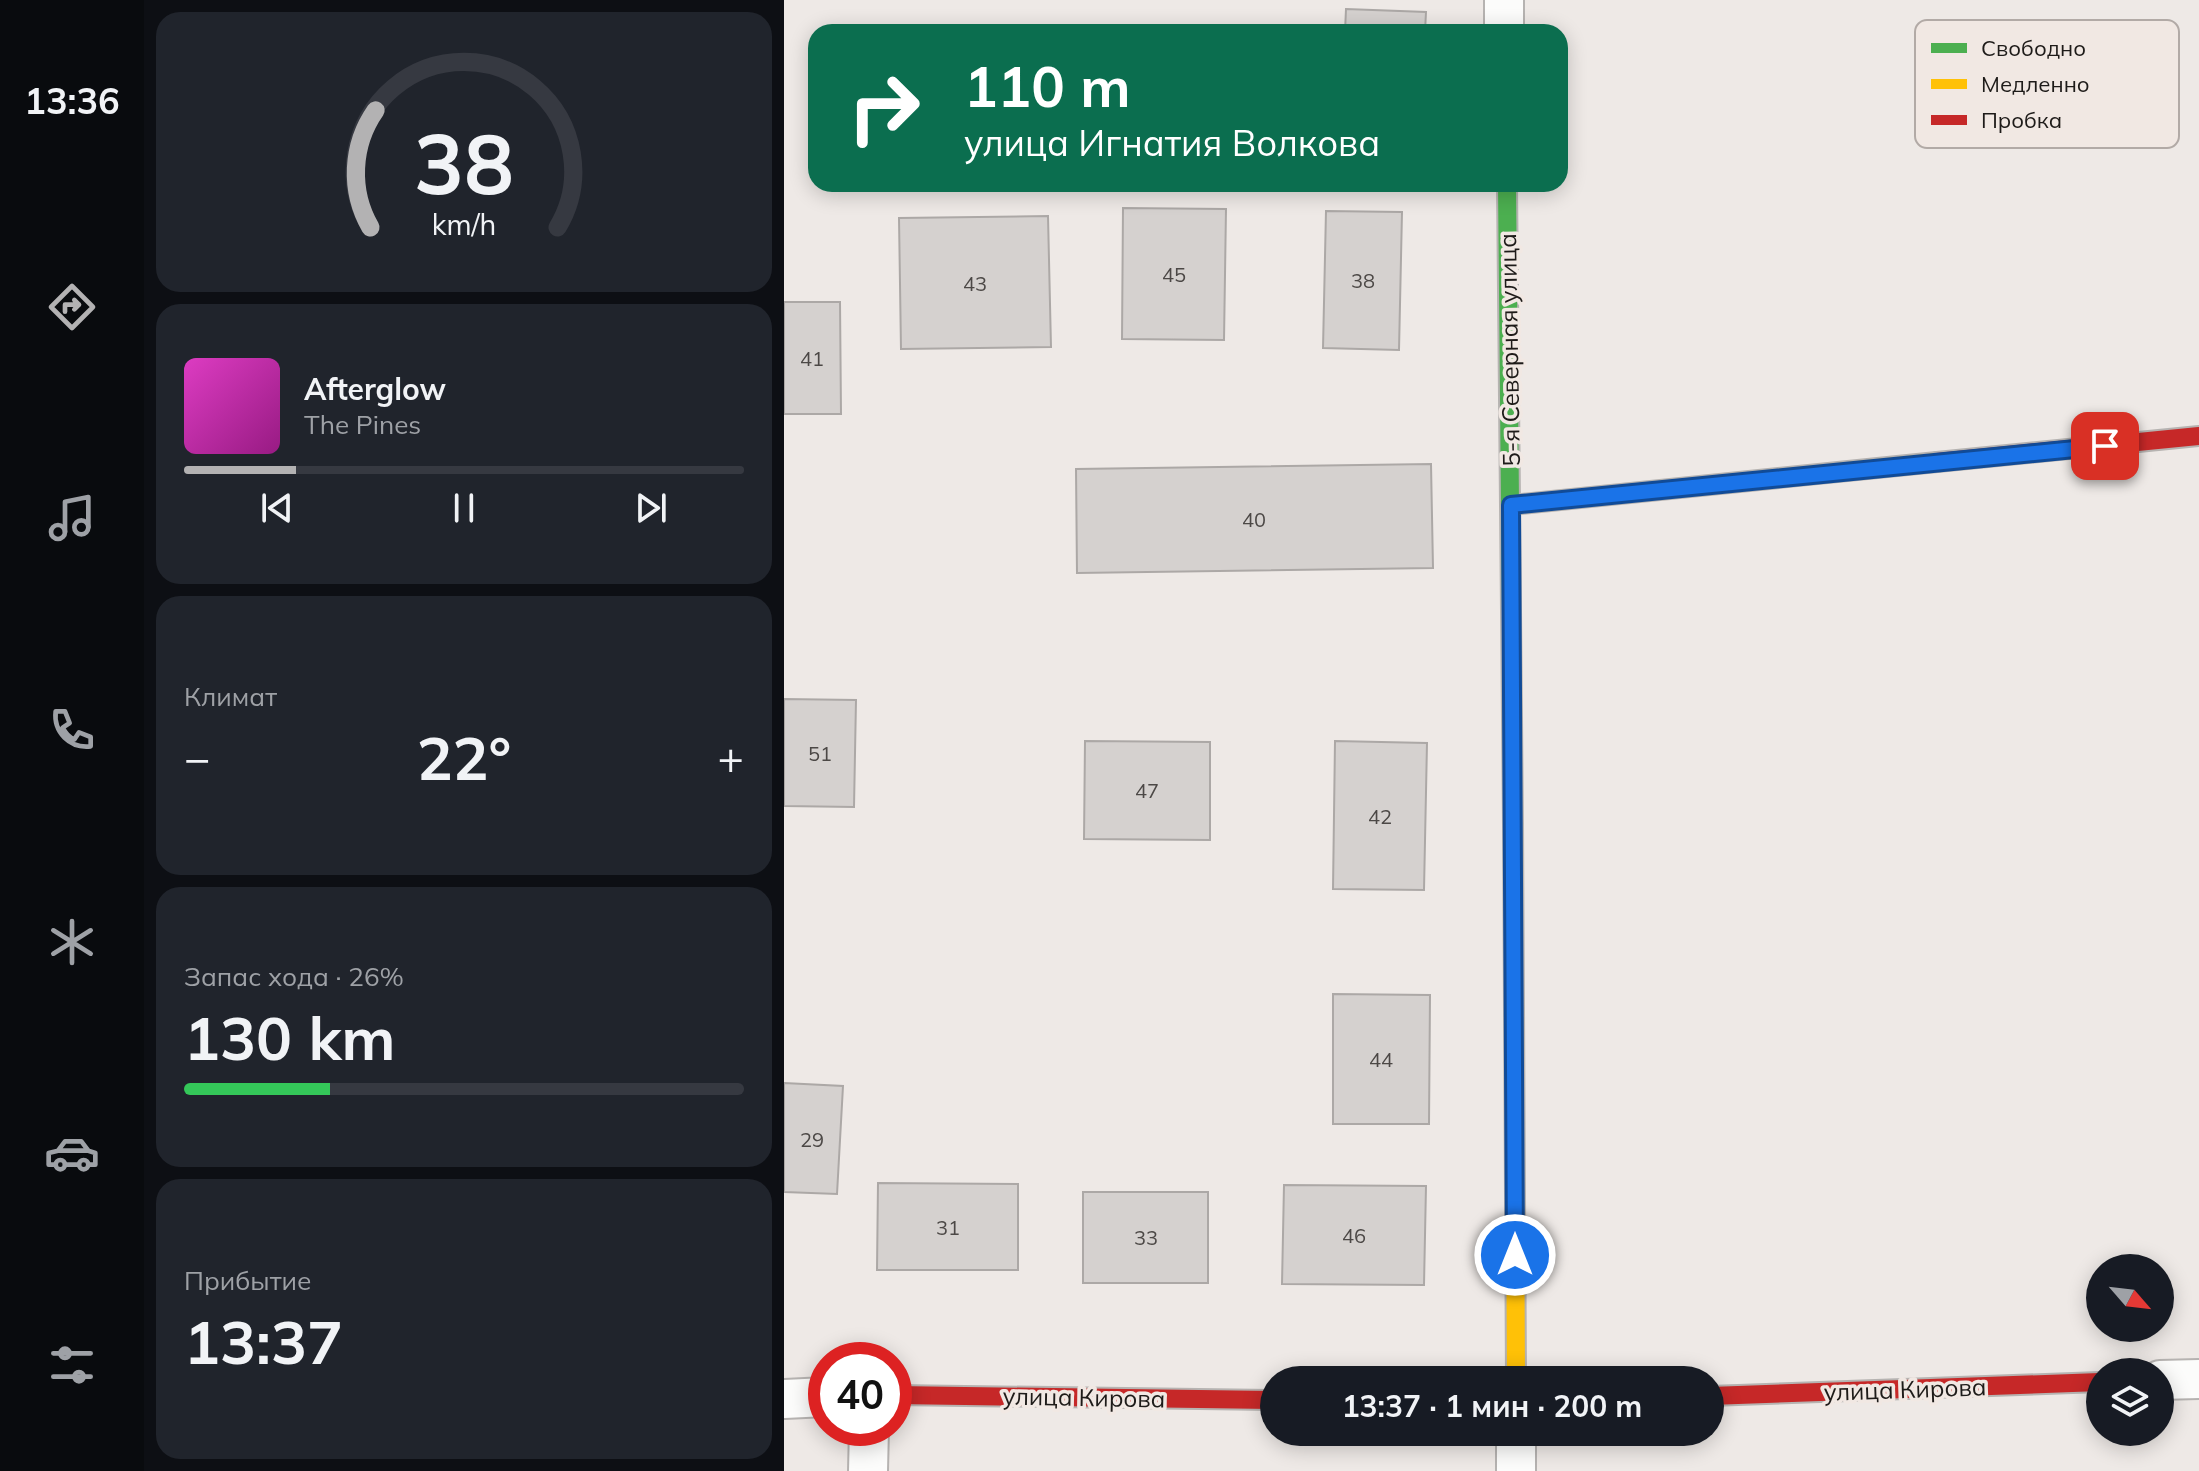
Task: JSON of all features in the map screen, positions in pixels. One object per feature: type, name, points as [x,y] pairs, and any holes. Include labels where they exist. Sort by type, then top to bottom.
[{"type":"street","points":[[1504,0],[1504,24]]},
{"type":"street","name":"5-я Северная улица","points":[[1507,192],[1516,1366]]},
{"type":"street","points":[[1511,505],[2199,436]]},
{"type":"street","points":[[2174,1380],[2199,1379]]},
{"type":"street","name":"улица Кирова","points":[[1724,1395],[2086,1383]]},
{"type":"street","name":"улица Кирова","points":[[912,1395],[1260,1400]]},
{"type":"street","points":[[784,1399],[808,1398]]},
{"type":"street","points":[[868,1471],[869,1446]]},
{"type":"street","points":[[1516,1446],[1516,1471]]},
{"type":"building","points":[[1346,9],[1426,12],[1425,24],[1345,24]]},
{"type":"building","points":[[1123,208],[1226,209],[1224,340],[1122,339]]},
{"type":"building","points":[[1326,211],[1402,212],[1399,350],[1323,348]]},
{"type":"building","points":[[1048,216],[1051,347],[901,349],[899,218]]},
{"type":"building","points":[[784,302],[840,302],[841,414],[784,414]]},
{"type":"building","points":[[1431,464],[1433,568],[1077,573],[1076,469]]},
{"type":"building","points":[[784,699],[856,700],[854,807],[784,806]]},
{"type":"building","points":[[1085,741],[1210,742],[1210,840],[1084,839]]},
{"type":"building","points":[[1335,741],[1427,743],[1424,890],[1333,889]]},
{"type":"building","points":[[1333,994],[1430,995],[1429,1124],[1333,1124]]},
{"type":"building","points":[[784,1083],[843,1086],[837,1194],[784,1192]]},
{"type":"building","points":[[878,1183],[1018,1184],[1018,1270],[877,1270]]},
{"type":"building","points":[[1284,1185],[1426,1186],[1424,1285],[1282,1284]]},
{"type":"building","points":[[1083,1192],[1208,1192],[1208,1283],[1083,1283]]},
{"type":"traffic: fast","points":[[1507,192],[1513,825]]},
{"type":"traffic: slow","points":[[1511,505],[1937,462]]},
{"type":"traffic: slow","points":[[1513,825],[1516,1366]]},
{"type":"traffic: jam","points":[[1937,462],[2199,436]]},
{"type":"traffic: jam","points":[[1724,1395],[2086,1383]]},
{"type":"traffic: jam","points":[[912,1395],[1260,1400]]},
{"type":"route","points":[[1515,1255],[1511,505],[2105,446]]}]
